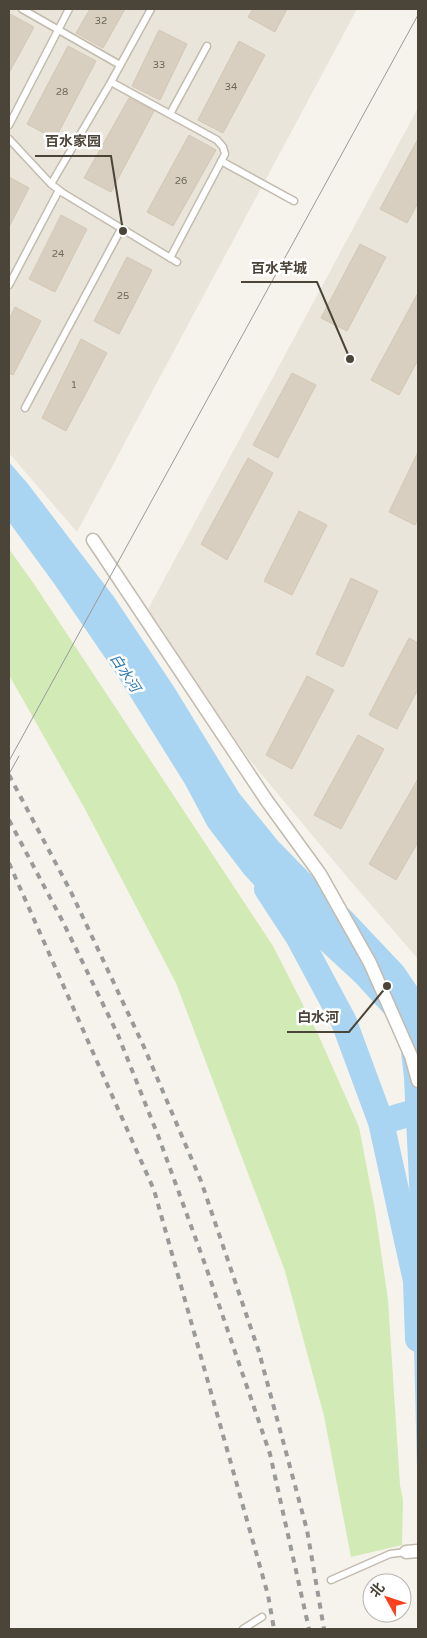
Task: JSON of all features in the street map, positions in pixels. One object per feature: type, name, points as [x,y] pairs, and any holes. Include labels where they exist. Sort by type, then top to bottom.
[{"type":"street","points":[[93,540],[262,793],[320,874],[370,963],[411,1056],[418,1081]]},
{"type":"lane","points":[[22,9],[120,65]]},
{"type":"lane","points":[[9,125],[69,9]]},
{"type":"lane","points":[[51,184],[111,82],[150,9]]},
{"type":"lane","points":[[170,114],[207,46]]},
{"type":"lane","points":[[111,82],[217,140],[224,147],[225,154],[222,161],[170,258]]},
{"type":"lane","points":[[9,139],[51,184],[59,190],[177,262]]},
{"type":"lane","points":[[222,161],[294,201]]},
{"type":"lane","points":[[9,285],[59,190]]},
{"type":"lane","points":[[25,408],[121,229]]},
{"type":"lane","points":[[330,1580],[390,1554],[412,1551]]},
{"type":"lane","points":[[243,1629],[262,1617]]},
{"type":"shaded area","points":[[9,9],[357,9],[77,532],[9,453]]},
{"type":"shaded area","points":[[418,108],[418,959],[248,758],[147,611]]},
{"type":"green space","points":[[9,549],[273,946],[318,1034],[359,1127],[375,1210],[388,1300],[400,1485],[403,1500],[402,1545],[351,1557],[324,1416],[285,1271],[176,983],[85,809],[9,675]]},
{"type":"water","name":"白水河","points":[[9,462],[114,597],[174,687],[239,793],[278,841],[322,886],[351,911],[403,966],[418,988],[418,1510],[411,1222],[404,1078],[400,1043],[388,1018],[356,983],[273,906],[244,874],[208,827],[185,784],[117,675],[9,522]]},
{"type":"building","points":[[90,9],[125,9],[103,48],[76,33]]},
{"type":"building","points":[[253,9],[287,9],[275,32],[248,17]]},
{"type":"building","points":[[10,14],[34,27],[9,73],[9,16]]},
{"type":"building","points":[[159,30],[187,44],[160,100],[132,86]]},
{"type":"building","points":[[239,41],[265,55],[223,133],[198,120]]},
{"type":"building","points":[[68,46],[96,61],[55,139],[27,124]]},
{"type":"building","points":[[129,98],[154,111],[111,192],[84,178]]},
{"type":"building","points":[[189,135],[216,150],[173,226],[147,212]]},
{"type":"building","points":[[418,139],[418,203],[407,223],[380,209]]},
{"type":"building","points":[[9,177],[29,188],[9,227]]},
{"type":"building","points":[[61,215],[87,229],[55,292],[29,279]]},
{"type":"building","points":[[360,244],[386,257],[347,331],[321,318]]},
{"type":"building","points":[[127,257],[152,270],[119,334],[94,321]]},
{"type":"building","points":[[418,293],[418,360],[399,395],[371,380]]},
{"type":"building","points":[[15,307],[41,321],[13,375],[9,373],[9,320]]},
{"type":"building","points":[[81,339],[107,353],[66,431],[42,418]]},
{"type":"building","points":[[292,373],[316,385],[278,458],[253,445]]},
{"type":"building","points":[[418,452],[418,519],[415,525],[389,512]]},
{"type":"building","points":[[248,458],[273,473],[227,560],[201,544]]},
{"type":"building","points":[[299,511],[327,525],[292,595],[264,581]]},
{"type":"building","points":[[351,578],[378,591],[343,667],[316,654]]},
{"type":"building","points":[[409,638],[418,643],[418,689],[397,729],[369,715]]},
{"type":"building","points":[[307,676],[334,690],[292,769],[266,755]]},
{"type":"building","points":[[358,735],[384,749],[341,829],[314,815]]},
{"type":"building","points":[[418,779],[418,842],[396,880],[369,864]]},
{"type":"waterway","name":"白水河","points":[[267,889],[299,938],[344,1022],[381,1122],[416,1281],[418,1339]]},
{"type":"waterway","points":[[381,1122],[418,1111]]},
{"type":"tram line","points":[[9,761],[418,15]]},
{"type":"tram line","points":[[9,774],[19,756]]},
{"type":"railway","points":[[9,775],[71,892],[144,1047],[201,1181],[259,1352],[307,1530],[324,1629]]},
{"type":"railway","points":[[9,820],[63,922],[118,1035],[159,1138],[206,1267],[270,1454],[309,1629]]},
{"type":"railway","points":[[9,863],[154,1190],[268,1595],[274,1629]]},
{"type":"place","name":"百水家园","points":[[123,231]]},
{"type":"place","name":"百水芊城","points":[[350,359]]},
{"type":"place","name":"白水河","points":[[387,986]]}]
